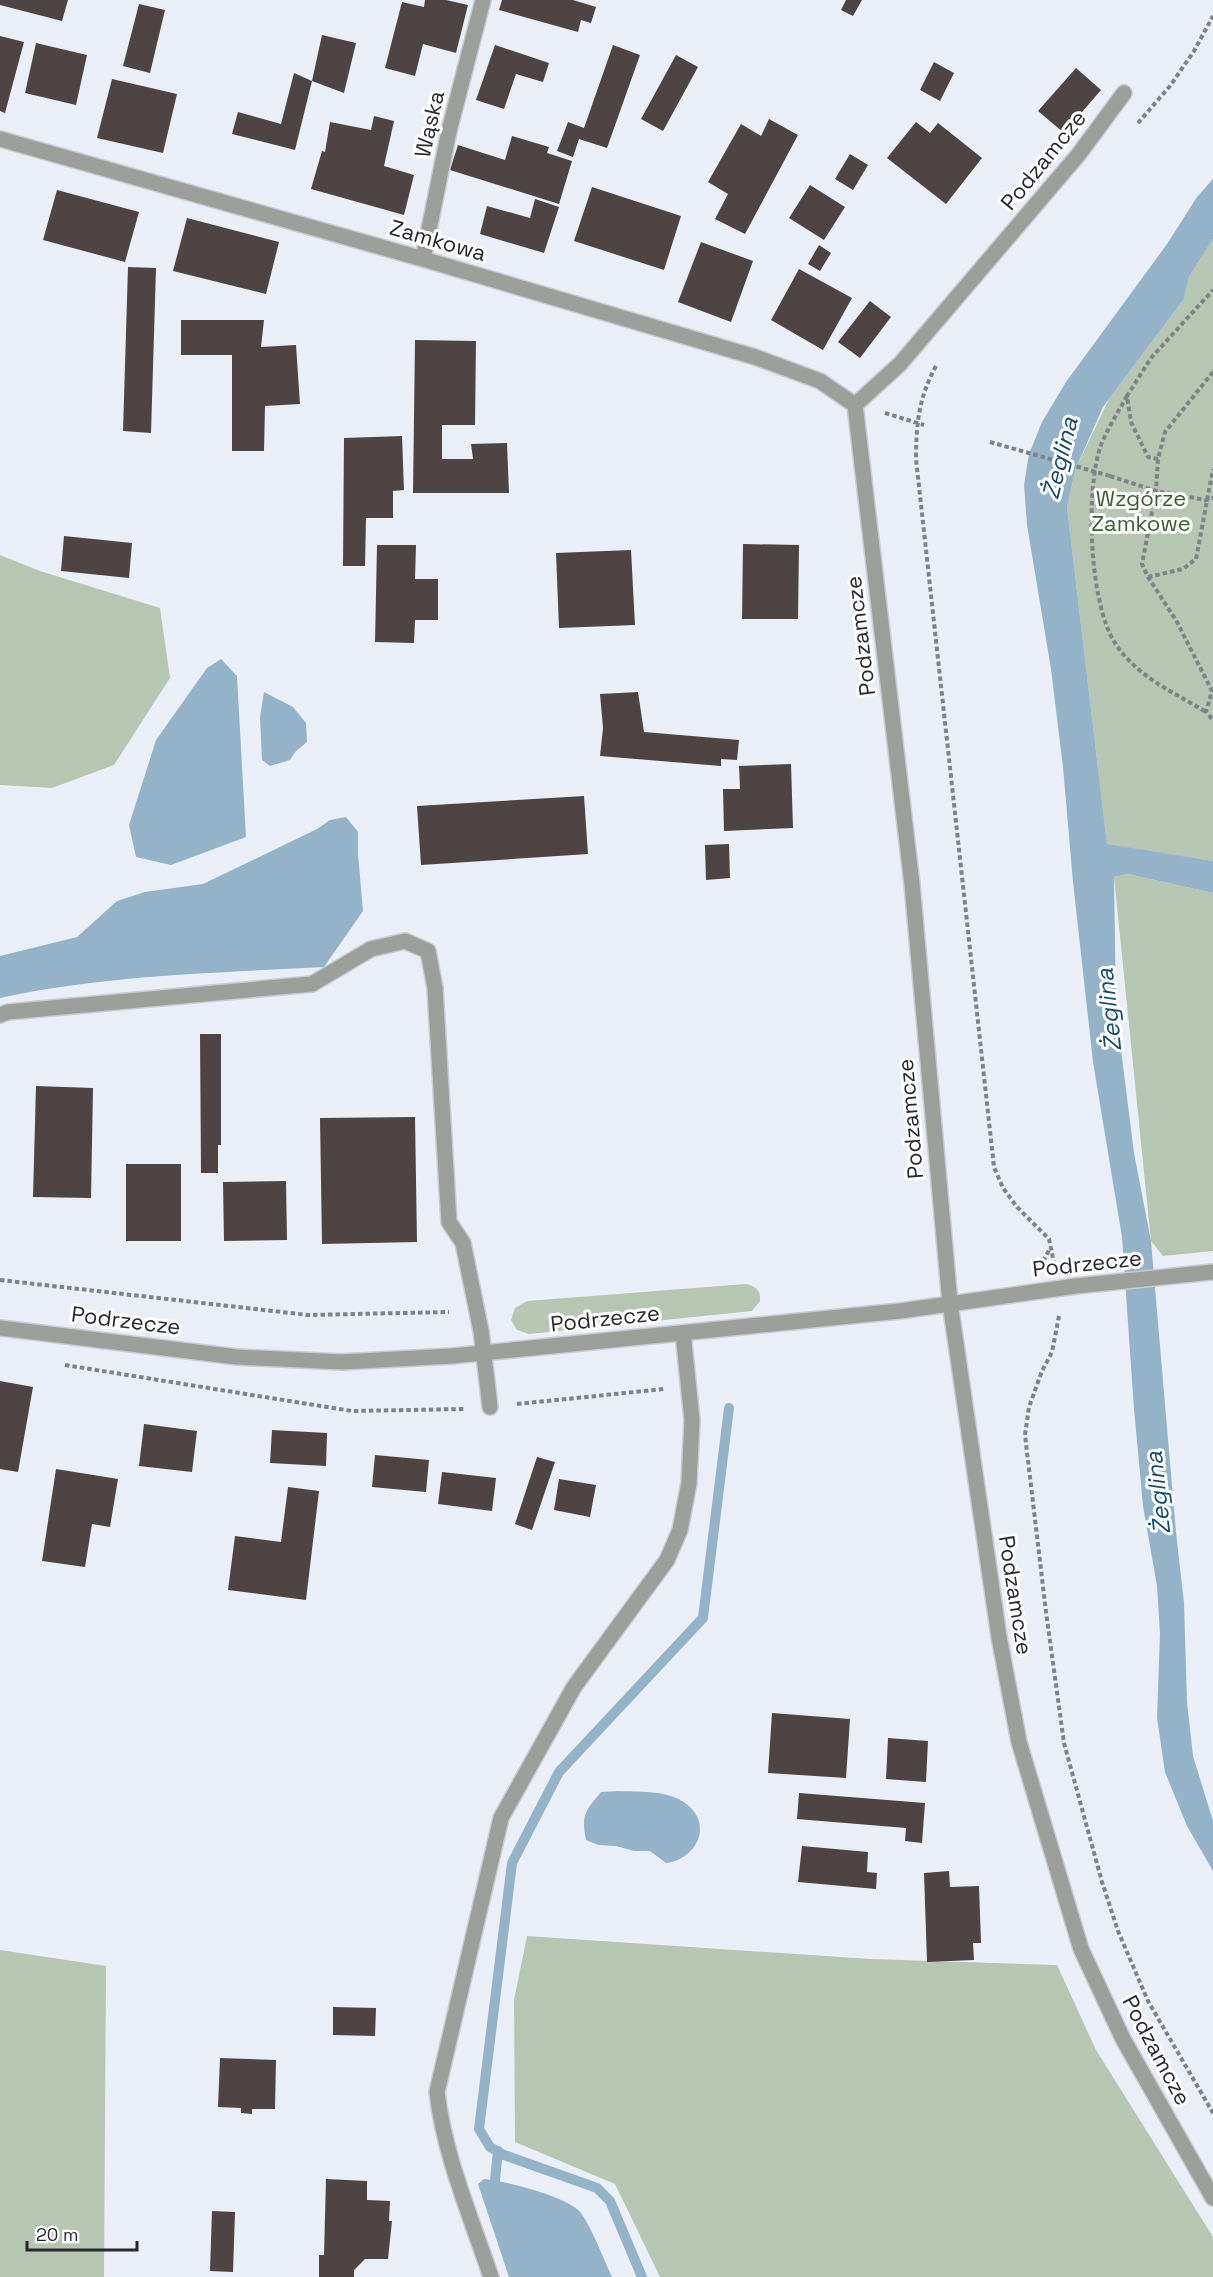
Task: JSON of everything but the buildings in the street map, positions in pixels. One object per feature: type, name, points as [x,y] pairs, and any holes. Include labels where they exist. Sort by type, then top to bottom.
[{"type":"street","name":"Wąska","points":[[423,259],[449,131],[483,0]]},
{"type":"street","name":"Podzamcze","points":[[1124,93],[1079,154],[908,355],[855,405],[912,884],[951,1303],[999,1636],[1019,1742],[1082,1948],[1118,2029],[1213,2198]]},
{"type":"street","name":"Zamkowa","points":[[0,139],[423,259],[755,357],[820,381],[855,405]]},
{"type":"street","points":[[0,1015],[20,1011],[312,984],[371,949],[405,941],[428,951],[435,988],[449,1222],[463,1243],[484,1353],[490,1407]]},
{"type":"street","name":"Podrzecze","points":[[0,1328],[237,1357],[342,1362],[484,1353],[900,1311],[1057,1288],[1206,1273]]},
{"type":"street","points":[[491,2277],[445,2139],[437,2092],[501,1818],[574,1687],[667,1560],[680,1530],[689,1472],[692,1420],[683,1333]]},
{"type":"path","points":[[1213,290],[1151,358],[1127,396],[1101,445],[1091,495],[1092,553],[1102,611],[1114,642],[1140,672],[1206,712],[1213,720]]},
{"type":"path","points":[[1206,712],[1212,691],[1177,622],[1142,564],[1156,491],[1158,459],[1165,432],[1213,372]]},
{"type":"path","points":[[1127,396],[1131,422],[1148,458],[1158,459]]},
{"type":"path","points":[[855,405],[924,425]]},
{"type":"path","points":[[916,422],[917,470],[994,1167],[1003,1188],[1017,1207],[1049,1239],[1060,1314],[1052,1352],[1042,1371],[1029,1407],[1025,1435],[1064,1743],[1118,1931],[1148,2001],[1213,2113]]},
{"type":"path","points":[[990,442],[1156,491],[1206,500],[1213,498]]},
{"type":"path","points":[[1148,577],[1183,569],[1196,559],[1213,469]]},
{"type":"path","points":[[0,1280],[308,1315],[477,1311]]},
{"type":"path","points":[[59,1364],[352,1411],[446,1411],[689,1386]]},
{"type":"green space","name":"Wzgórze Zamkowe","points":[[1213,239],[1213,861],[1107,845],[1067,507],[1076,468],[1109,399],[1184,299],[1189,277]]},
{"type":"green space","points":[[0,555],[40,571],[160,608],[170,678],[114,765],[52,788],[0,785]]},
{"type":"green space","points":[[1128,874],[1213,893],[1213,1251],[1163,1256],[1151,1241],[1114,877]]},
{"type":"green space","points":[[746,1284],[753,1286],[760,1294],[760,1301],[752,1311],[529,1334],[517,1330],[511,1320],[515,1308],[527,1301]]},
{"type":"green space","points":[[527,1936],[870,1959],[1057,1965],[1096,2050],[1213,2237],[1213,2277],[660,2277],[615,2184],[515,2142],[514,2000]]},
{"type":"green space","points":[[0,1950],[106,1966],[104,2277],[0,2277]]},
{"type":"water","name":"Żeglina","points":[[1213,179],[1213,239],[1189,277],[1184,299],[1103,407],[1076,468],[1067,507],[1107,844],[1213,861],[1213,893],[1128,874],[1114,877],[1116,1010],[1134,1153],[1151,1241],[1184,1603],[1187,1702],[1193,1756],[1213,1821],[1213,1871],[1187,1826],[1165,1772],[1157,1718],[1160,1634],[1157,1586],[1143,1506],[1122,1237],[1093,1062],[1063,767],[1051,669],[1027,525],[1024,485],[1029,454],[1042,422],[1066,382],[1167,244],[1197,197]]},
{"type":"water","points":[[221,659],[237,676],[246,837],[171,865],[136,857],[129,825],[156,740],[207,668]]},
{"type":"water","points":[[264,692],[293,707],[306,723],[307,742],[295,752],[290,760],[270,766],[262,760],[260,717]]},
{"type":"water","points":[[346,817],[358,832],[363,911],[324,967],[120,980],[40,990],[0,998],[0,956],[77,937],[117,901],[145,892],[203,884],[317,829],[330,820]]},
{"type":"water","points":[[601,1792],[659,1793],[682,1801],[698,1818],[699,1837],[694,1846],[678,1860],[666,1863],[650,1851],[634,1851],[616,1846],[598,1845],[586,1840],[584,1819],[588,1809]]},
{"type":"water","points":[[484,2179],[536,2191],[574,2207],[581,2213],[590,2228],[612,2277],[509,2277],[478,2184]]},
{"type":"waterway","points":[[642,2277],[610,2201],[597,2188],[504,2155],[490,2147],[479,2129],[512,1863],[559,1772],[703,1618],[729,1408]]},
{"type":"waterway","points":[[495,2180],[498,2151]]}]
